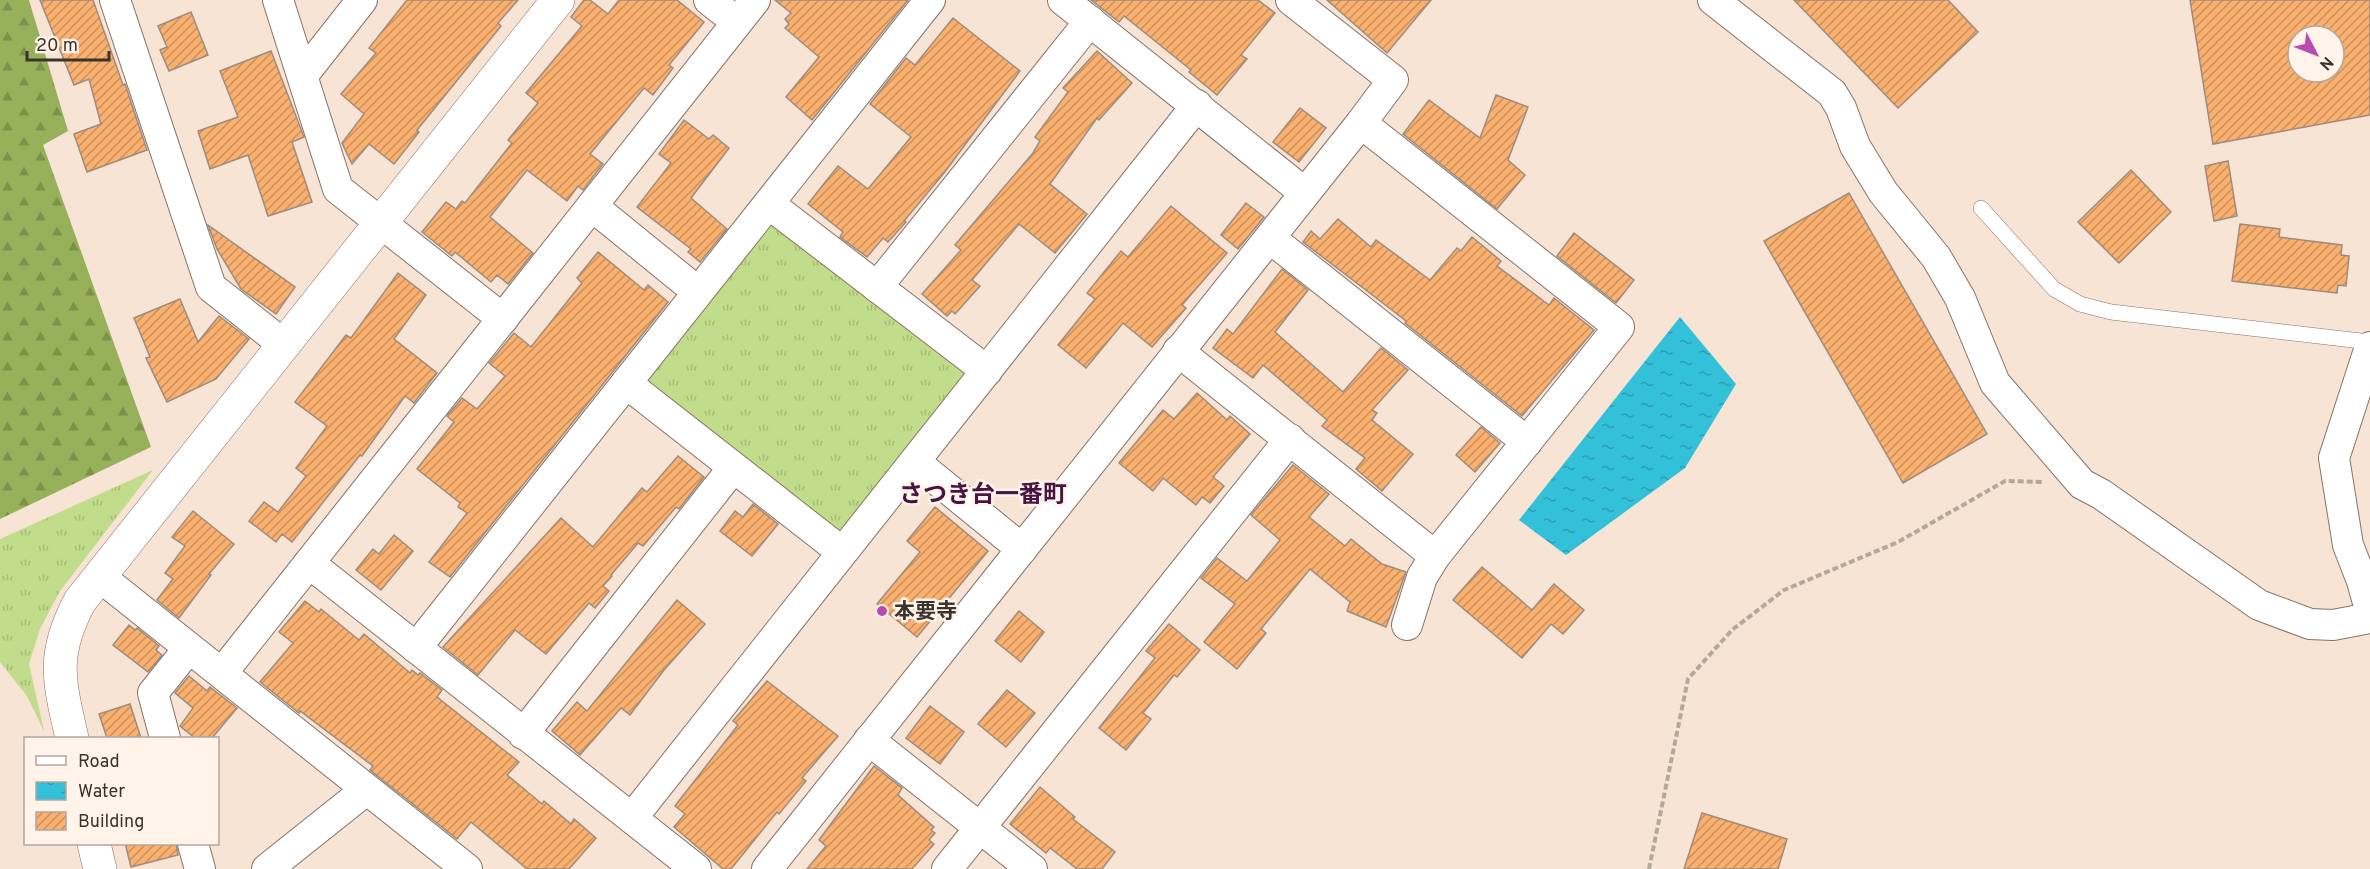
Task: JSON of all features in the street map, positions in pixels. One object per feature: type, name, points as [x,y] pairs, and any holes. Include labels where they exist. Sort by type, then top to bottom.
[{"type":"street","points":[[115,0],[211,287],[283,344]]},
{"type":"street","points":[[278,0],[338,189],[503,319]]},
{"type":"street","points":[[303,75],[362,0]]},
{"type":"street","points":[[72,737],[59,679],[63,640],[80,601],[558,0]]},
{"type":"street","points":[[222,673],[746,11],[709,0]]},
{"type":"street","points":[[416,648],[930,0]]},
{"type":"street","points":[[1063,0],[1305,193]]},
{"type":"street","points":[[767,869],[1270,238],[1393,80],[1291,0]]},
{"type":"street","points":[[1713,0],[1832,93],[1841,108],[1855,146],[1883,192],[1936,257],[1960,298],[1995,383],[2082,484],[2101,494],[2259,605],[2310,624],[2333,625],[2370,618]]},
{"type":"street","points":[[877,286],[1090,21]]},
{"type":"street","points":[[632,818],[1197,105]]},
{"type":"street","points":[[1361,123],[1619,327],[1435,556],[1422,577],[1407,625]]},
{"type":"street","points":[[770,204],[987,371]]},
{"type":"street","points":[[592,206],[698,291]]},
{"type":"street","points":[[1270,238],[1527,442]]},
{"type":"street","points":[[2370,345],[2334,459],[2348,544],[2370,610]]},
{"type":"street","points":[[1178,351],[1435,556]]},
{"type":"street","points":[[626,383],[842,552]]},
{"type":"street","points":[[947,869],[1290,439]]},
{"type":"street","points":[[915,462],[1022,549]]},
{"type":"street","points":[[523,734],[733,468]]},
{"type":"street","points":[[309,563],[696,869]]},
{"type":"street","points":[[99,576],[467,869]]},
{"type":"street","points":[[165,737],[153,693],[189,648]]},
{"type":"street","points":[[869,740],[1032,869]]},
{"type":"street","points":[[267,869],[366,790]]},
{"type":"street","points":[[94,845],[100,869]]},
{"type":"street","points":[[194,845],[200,869]]},
{"type":"lane","points":[[1981,208],[2054,289],[2080,304],[2110,312],[2370,345]]},
{"type":"path","points":[[1649,869],[1688,679],[1732,630],[1784,590],[1898,542],[2005,481],[2082,484]]},
{"type":"green space","points":[[0,0],[29,0],[68,131],[43,145],[151,447],[0,519]]},
{"type":"green space","points":[[765,220],[967,369],[966,382],[845,531],[834,536],[645,387],[644,377]]},
{"type":"green space","points":[[153,470],[60,591],[40,629],[29,664],[44,731],[27,696],[0,662],[0,539]]},
{"type":"water","points":[[1680,317],[1736,384],[1685,468],[1566,555],[1519,520]]},
{"type":"building","points":[[40,0],[93,0],[147,150],[87,172],[74,134],[101,124],[89,79],[74,85]]},
{"type":"building","points":[[407,0],[518,0],[498,23],[501,26],[417,130],[419,132],[394,164],[369,144],[352,164],[342,143],[364,114],[341,94],[376,53],[369,48]]},
{"type":"building","points":[[584,0],[590,0],[608,14],[619,0],[677,0],[704,22],[669,65],[673,68],[653,95],[644,88],[590,154],[603,164],[583,190],[578,186],[567,201],[527,170],[490,217],[533,253],[508,284],[497,275],[491,282],[455,252],[452,256],[422,232],[446,202],[456,209],[462,201],[465,203],[512,143],[508,140],[538,103],[526,93],[582,26],[571,17]]},
{"type":"building","points":[[775,0],[908,0],[812,120],[786,97],[819,57],[785,28],[789,24],[785,19],[791,13]]},
{"type":"building","points":[[1091,0],[1258,0],[1275,13],[1241,55],[1247,59],[1217,95],[1189,72],[1191,70],[1124,16],[1119,22]]},
{"type":"building","points":[[1327,0],[1431,0],[1387,53]]},
{"type":"building","points":[[1794,0],[1948,0],[1978,32],[1898,108]]},
{"type":"building","points":[[2190,0],[2370,0],[2370,115],[2213,144]]},
{"type":"building","points":[[191,12],[208,55],[169,71],[160,50],[167,47],[158,26]]},
{"type":"building","points":[[953,18],[1020,71],[944,173],[904,221],[906,222],[888,242],[883,238],[867,257],[840,237],[843,232],[808,204],[838,166],[868,189],[911,137],[870,104],[906,58],[915,65]]},
{"type":"building","points":[[271,51],[304,137],[292,142],[312,202],[268,216],[248,155],[210,169],[198,131],[238,117],[220,71]]},
{"type":"building","points":[[1097,51],[1132,83],[1099,120],[1097,118],[1050,184],[1087,214],[1055,253],[1019,224],[972,280],[980,286],[955,314],[952,311],[947,316],[922,294],[961,250],[955,245],[1033,153],[1040,141],[1035,137],[1068,92],[1063,88]]},
{"type":"building","points":[[1496,95],[1528,107],[1508,160],[1525,175],[1497,209],[1403,134],[1429,100],[1480,138]]},
{"type":"building","points":[[1300,108],[1326,128],[1299,162],[1273,142]]},
{"type":"building","points":[[684,120],[709,139],[713,135],[729,148],[691,198],[727,229],[700,262],[688,252],[691,249],[637,207],[671,163],[659,154]]},
{"type":"building","points":[[2228,161],[2237,216],[2214,221],[2205,166]]},
{"type":"building","points":[[2131,170],[2171,212],[2119,263],[2078,222]]},
{"type":"building","points":[[1849,193],[1987,434],[1903,483],[1764,241]]},
{"type":"building","points":[[1246,203],[1264,217],[1238,249],[1221,235]]},
{"type":"building","points":[[1171,206],[1227,253],[1182,305],[1186,308],[1152,347],[1123,323],[1086,368],[1058,345],[1095,299],[1087,293],[1121,251],[1128,257]]},
{"type":"building","points":[[1338,219],[1371,247],[1376,240],[1430,280],[1457,248],[1461,251],[1472,237],[1501,261],[1497,266],[1549,305],[1554,298],[1594,330],[1522,416],[1405,323],[1406,321],[1303,242],[1311,231],[1320,239]]},
{"type":"building","points":[[2240,224],[2280,229],[2279,237],[2342,245],[2341,255],[2349,256],[2346,286],[2338,285],[2337,293],[2232,281]]},
{"type":"building","points":[[208,225],[295,287],[276,314],[241,289],[217,249]]},
{"type":"building","points":[[1574,233],[1634,280],[1616,303],[1557,256]]},
{"type":"building","points":[[598,252],[644,290],[648,285],[668,302],[450,577],[429,562],[467,513],[458,507],[460,503],[417,469],[454,422],[447,416],[462,398],[477,409],[505,376],[489,363],[514,333],[531,347],[582,283],[577,278]]},
{"type":"building","points":[[1282,269],[1308,290],[1275,332],[1343,392],[1381,348],[1408,370],[1372,410],[1377,413],[1372,420],[1413,454],[1382,491],[1356,469],[1365,458],[1322,426],[1327,420],[1263,365],[1253,378],[1213,348],[1227,329],[1233,334]]},
{"type":"building","points":[[398,273],[426,295],[394,339],[437,373],[414,403],[405,396],[362,456],[360,455],[292,542],[282,534],[276,542],[249,521],[264,502],[278,512],[306,476],[296,468],[327,426],[295,402],[346,335],[351,338]]},
{"type":"building","points":[[180,299],[198,342],[219,316],[249,339],[216,379],[167,402],[146,358],[150,357],[134,318]]},
{"type":"building","points":[[1197,393],[1227,420],[1230,416],[1250,434],[1213,477],[1224,486],[1210,503],[1202,497],[1196,505],[1163,478],[1153,491],[1119,463],[1163,410],[1174,419]]},
{"type":"building","points":[[1481,427],[1500,443],[1475,472],[1456,455]]},
{"type":"building","points":[[678,456],[704,477],[679,509],[676,507],[643,546],[638,543],[611,575],[603,586],[609,591],[595,608],[589,603],[546,654],[515,630],[478,675],[443,647],[561,518],[593,547],[642,488],[647,492]]},
{"type":"building","points":[[1293,465],[1329,494],[1309,517],[1345,546],[1351,539],[1382,564],[1406,572],[1386,627],[1347,611],[1350,602],[1310,569],[1261,629],[1266,633],[1237,669],[1204,642],[1235,604],[1201,578],[1217,558],[1247,581],[1280,540],[1251,515]]},
{"type":"building","points":[[753,504],[778,524],[752,556],[720,531],[735,511],[743,517]]},
{"type":"building","points":[[935,507],[988,551],[917,637],[877,604],[920,552],[907,541]]},
{"type":"building","points":[[193,511],[234,544],[209,574],[211,575],[179,618],[157,600],[173,579],[165,573],[185,546],[172,537]]},
{"type":"building","points":[[394,535],[413,551],[381,590],[356,570],[373,549],[379,554]]},
{"type":"building","points":[[1482,567],[1532,610],[1554,584],[1584,610],[1563,634],[1551,624],[1522,658],[1453,600]]},
{"type":"building","points":[[677,600],[705,624],[664,670],[630,715],[621,708],[580,755],[552,731],[577,702],[587,711]]},
{"type":"building","points":[[305,601],[319,612],[321,609],[359,640],[364,634],[410,673],[412,670],[418,675],[420,673],[442,690],[437,697],[519,762],[507,775],[542,804],[544,801],[571,824],[574,819],[596,838],[569,869],[527,869],[471,822],[457,839],[370,770],[373,766],[260,682],[293,643],[279,632]]},
{"type":"building","points":[[1019,611],[1044,632],[1021,662],[995,641]]},
{"type":"building","points":[[1169,624],[1200,650],[1177,677],[1174,675],[1143,713],[1151,719],[1126,750],[1099,728],[1155,658],[1146,651]]},
{"type":"building","points":[[129,625],[135,630],[137,628],[159,646],[156,650],[162,655],[148,672],[113,645]]},
{"type":"building","points":[[189,676],[207,691],[210,687],[237,708],[213,737],[194,737],[180,726],[193,708],[175,693]]},
{"type":"building","points":[[767,681],[838,736],[802,778],[806,781],[779,814],[777,812],[731,869],[723,869],[674,827],[685,814],[675,806],[738,725],[733,721]]},
{"type":"building","points":[[1007,690],[1035,713],[1006,747],[978,724]]},
{"type":"building","points":[[130,704],[141,737],[107,737],[99,714]]},
{"type":"building","points":[[930,706],[964,732],[940,764],[906,738]]},
{"type":"building","points":[[874,766],[902,788],[898,795],[934,827],[931,830],[935,833],[929,840],[934,844],[912,869],[807,869],[826,846],[819,840]]},
{"type":"building","points":[[1040,787],[1075,817],[1073,819],[1115,852],[1102,869],[1077,869],[1050,848],[1046,853],[1010,824]]},
{"type":"building","points":[[1702,813],[1787,839],[1778,869],[1684,869]]},
{"type":"building","points":[[126,845],[176,845],[178,855],[131,867]]},
{"type":"place","name":"本要寺","points":[[882,611]]},
{"type":"district","name":"さつき台一番町","points":[[983,494]]}]
